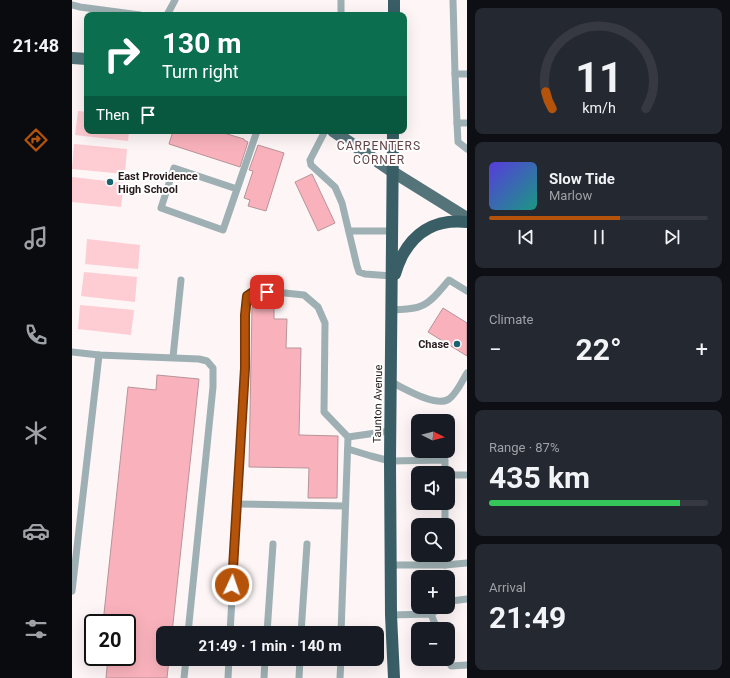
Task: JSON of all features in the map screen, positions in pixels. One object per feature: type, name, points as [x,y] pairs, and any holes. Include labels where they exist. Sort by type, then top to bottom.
[{"type":"highway","points":[[394,0],[394,12]]},
{"type":"highway","name":"Taunton Avenue","points":[[393,134],[390,461],[391,615],[394,678]]},
{"type":"highway","points":[[392,281],[397,267],[412,240],[429,228],[438,224],[467,222]]},
{"type":"main road","points":[[72,58],[84,59]]},
{"type":"main road","points":[[336,134],[393,172],[467,218]]},
{"type":"lane","points":[[168,12],[175,0]]},
{"type":"lane","points":[[341,0],[341,12]]},
{"type":"lane","points":[[453,0],[458,142],[467,149]]},
{"type":"lane","points":[[72,5],[118,12]]},
{"type":"lane","points":[[455,74],[467,74]]},
{"type":"lane","points":[[457,123],[467,122]]},
{"type":"lane","points":[[237,189],[174,168],[161,208],[223,230],[256,134]]},
{"type":"lane","points":[[323,134],[310,160],[311,165],[334,187],[342,203],[359,272],[392,281]]},
{"type":"lane","points":[[349,232],[392,231]]},
{"type":"lane","points":[[173,357],[181,280]]},
{"type":"lane","points":[[392,310],[414,308],[427,303],[449,280],[467,291]]},
{"type":"lane","points":[[230,626],[245,368],[245,315],[247,296],[256,290],[304,295],[318,307],[324,323],[324,412],[348,437],[342,626]]},
{"type":"lane","points":[[72,352],[199,359],[207,361],[213,368],[213,387],[189,626]]},
{"type":"lane","points":[[72,591],[99,354]]},
{"type":"lane","points":[[391,382],[429,399],[440,402],[445,401],[454,394],[467,373]]},
{"type":"lane","points":[[348,437],[390,431]]},
{"type":"lane","points":[[348,449],[390,461],[445,460],[445,466]]},
{"type":"lane","points":[[455,475],[467,475]]},
{"type":"lane","points":[[237,504],[345,506]]},
{"type":"lane","points":[[267,626],[272,544]]},
{"type":"lane","points":[[301,626],[306,544]]},
{"type":"lane","points":[[391,564],[445,565],[467,563]]},
{"type":"lane","points":[[455,600],[467,599]]},
{"type":"lane","points":[[391,615],[431,614],[434,622]]},
{"type":"lane","points":[[455,666],[467,665]]},
{"type":"lane","points":[[184,678],[185,666]]},
{"type":"lane","points":[[228,678],[229,666]]},
{"type":"lane","points":[[264,678],[265,666]]},
{"type":"lane","points":[[299,678],[300,666]]},
{"type":"lane","points":[[340,678],[341,666]]},
{"type":"shaded area","points":[[78,111],[84,112],[84,134],[129,134],[128,141],[75,135]]},
{"type":"shaded area","points":[[74,144],[127,149],[125,174],[72,169]]},
{"type":"shaded area","points":[[72,177],[124,183],[121,207],[72,202]]},
{"type":"shaded area","points":[[87,239],[140,245],[138,269],[85,264]]},
{"type":"shaded area","points":[[84,272],[137,277],[135,302],[81,296]]},
{"type":"shaded area","points":[[80,305],[134,310],[131,335],[78,329]]},
{"type":"building","points":[[172,134],[227,134],[244,139],[248,142],[240,167],[169,144]]},
{"type":"building","points":[[258,145],[284,153],[266,211],[248,206],[250,200],[244,198],[253,171],[249,170]]},
{"type":"building","points":[[312,174],[335,223],[318,231],[295,182]]},
{"type":"building","points":[[252,307],[274,308],[274,319],[287,319],[286,348],[301,348],[299,435],[338,436],[337,498],[308,498],[309,468],[249,467]]},
{"type":"building","name":"Chase","points":[[443,308],[467,323],[467,356],[428,332]]},
{"type":"building","points":[[157,375],[199,379],[173,626],[156,626],[156,666],[168,666],[167,678],[106,678],[107,666],[136,666],[136,614],[104,614],[128,387],[156,390]]},
{"type":"place","name":"East Providence High School","points":[[110,182]]},
{"type":"place","name":"Chase","points":[[457,344]]},
{"type":"district","name":"CARPENTERS CORNER","points":[[379,153]]},
{"type":"route","points":[[232,585],[245,368],[245,315],[247,296],[256,290],[267,292]]}]
